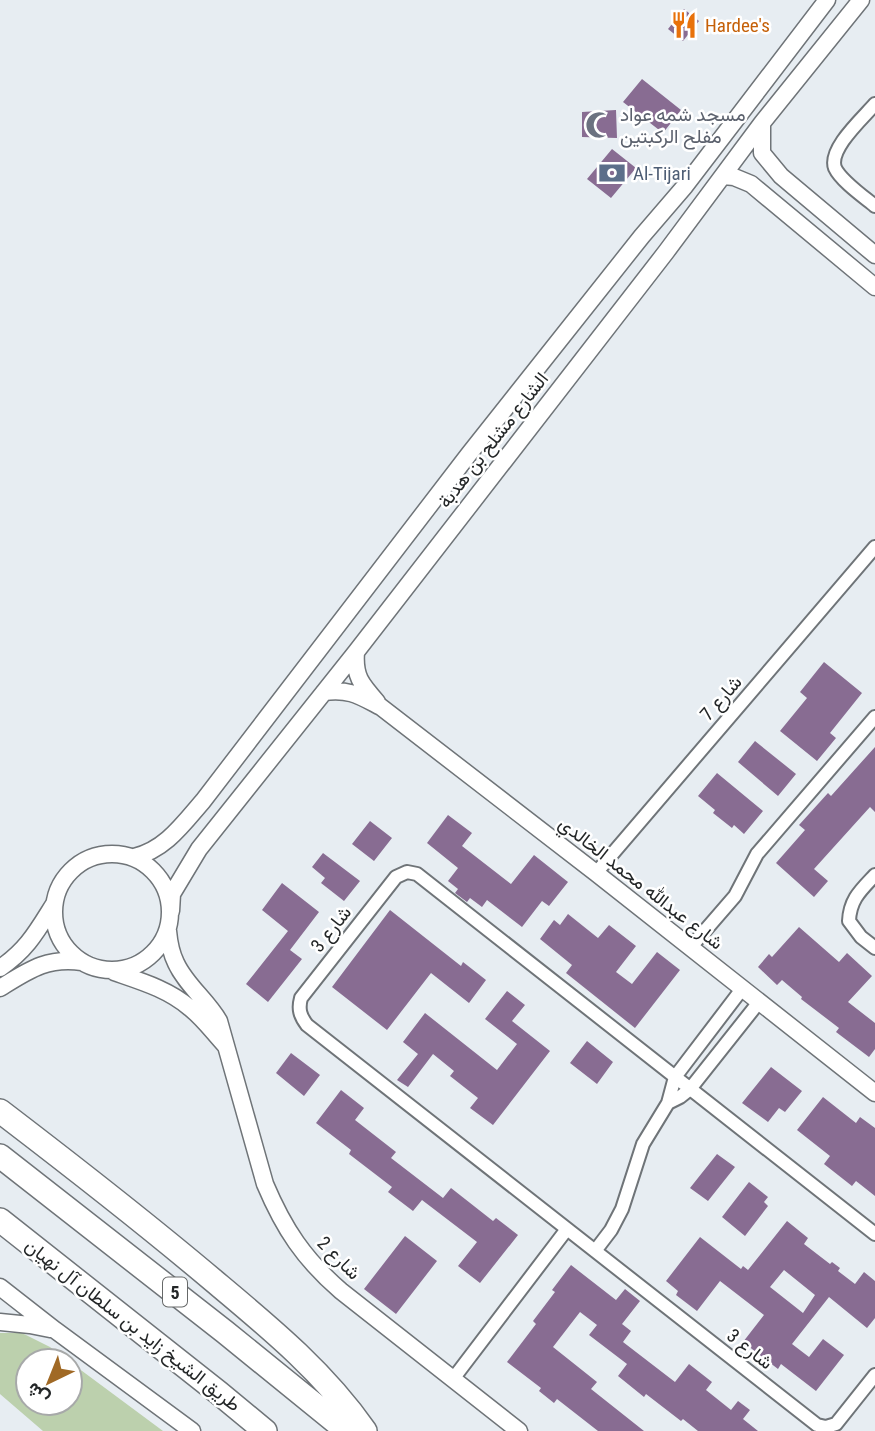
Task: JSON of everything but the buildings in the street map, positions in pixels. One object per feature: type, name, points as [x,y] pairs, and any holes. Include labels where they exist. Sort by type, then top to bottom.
[{"type":"highway","points":[[0,1111],[161,1237],[276,1333],[313,1368],[366,1431]]},
{"type":"highway","name":"5","points":[[0,1156],[347,1431]]},
{"type":"highway","name":"طريق الشيخ زايد بن سلطان آل نهيان","points":[[0,1220],[265,1431]]},
{"type":"street","name":"الشارع مشلح بن هدبة","points":[[134,857],[154,850],[172,836],[203,801],[469,454],[642,236],[685,186],[828,0]]},
{"type":"street","name":"الشارع مشلح بن هدبة","points":[[171,911],[172,894],[199,849],[356,652],[666,252],[762,122],[861,0]]},
{"type":"street","points":[[875,104],[838,147],[835,156],[835,167],[843,179],[875,206]]},
{"type":"street","points":[[762,122],[762,153],[781,176],[875,255]]},
{"type":"street","points":[[723,176],[751,184],[875,287]]},
{"type":"street","points":[[642,236],[649,250],[655,253],[666,252]]},
{"type":"street","points":[[615,270],[631,270],[635,275],[635,291]]},
{"type":"street","name":"شارع 7","points":[[596,873],[875,547]]},
{"type":"street","name":"شارع عبدالله محمد الخالدي","points":[[356,652],[355,668],[359,680],[381,707]]},
{"type":"street","name":"شارع عبدالله محمد الخالدي","points":[[324,692],[352,692],[381,707],[875,1093]]},
{"type":"street","points":[[690,948],[735,896],[757,854],[875,717]]},
{"type":"street","points":[[0,988],[39,965],[61,960],[82,962],[109,970],[124,969],[151,956],[167,931],[171,911],[168,894],[160,879],[149,866],[134,857],[117,853],[84,861],[70,872],[60,886],[54,916],[57,929],[63,942],[82,962]]},
{"type":"street","name":"شارع 3","points":[[875,1234],[412,872],[396,877],[304,993],[299,1004],[301,1016],[307,1025],[817,1425],[826,1427],[836,1424],[875,1376]]},
{"type":"street","points":[[875,875],[855,898],[849,921],[861,937],[875,948]]},
{"type":"street","points":[[0,968],[28,944],[55,902]]},
{"type":"street","name":"شارع 2","points":[[167,931],[177,966],[213,1010],[223,1031],[265,1184],[287,1231],[319,1272],[341,1291],[519,1431]]},
{"type":"street","name":"شارع 2","points":[[109,970],[155,986],[188,1006],[226,1046]]},
{"type":"street","points":[[595,1251],[611,1230],[622,1209],[643,1144],[668,1103],[676,1077],[742,989]]},
{"type":"street","points":[[668,1103],[690,1089],[758,1002]]},
{"type":"street","points":[[0,1102],[43,1144]]},
{"type":"street","points":[[453,1379],[567,1229]]},
{"type":"street","points":[[0,1287],[192,1431]]},
{"type":"street","points":[[0,1322],[55,1330]]},
{"type":"green space","points":[[0,1333],[22,1333],[50,1347],[14,1347],[14,1406],[0,1394]]},
{"type":"green space","points":[[84,1372],[163,1431],[43,1431],[27,1417],[84,1417]]},
{"type":"place","name":"Hardee's","points":[[684,25]]},
{"type":"place","name":"مسجد شمه عواد مفلح الركبتين","points":[[599,125]]},
{"type":"place","name":"Al-Tijari","points":[[612,173]]}]
